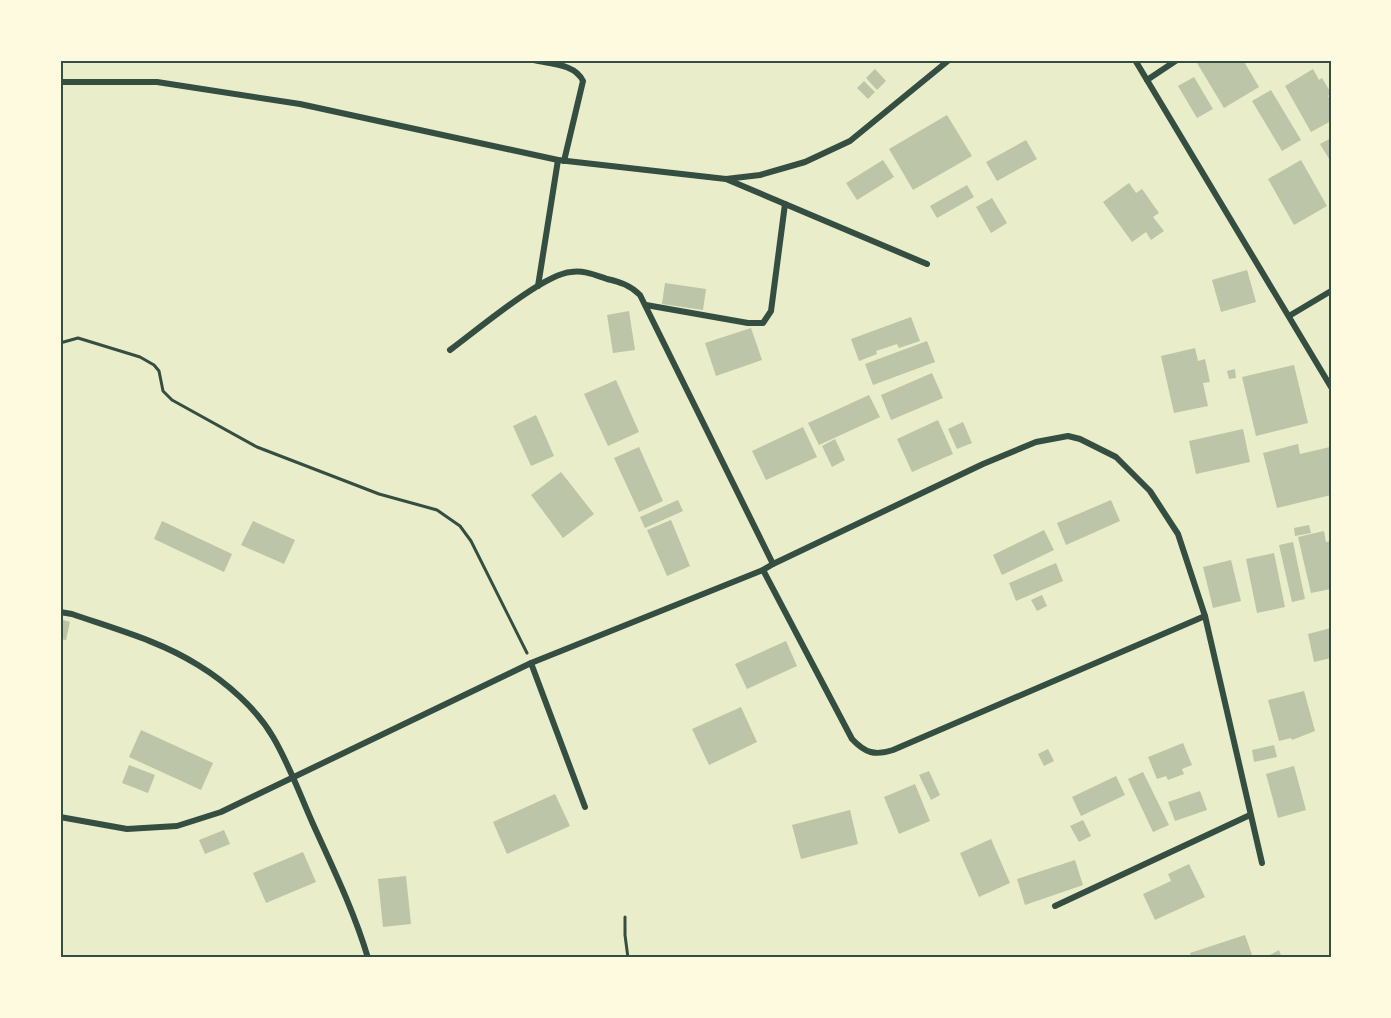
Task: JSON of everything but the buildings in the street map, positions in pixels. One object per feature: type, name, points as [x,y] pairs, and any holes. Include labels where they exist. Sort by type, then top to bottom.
[{"type":"street","points":[[534,60],[570,68],[580,74],[583,81],[561,161],[537,286]]},
{"type":"street","points":[[60,82],[157,82],[300,104],[561,161],[726,179],[760,175],[805,162],[850,141],[949,60]]},
{"type":"street","points":[[1135,60],[1331,387]]},
{"type":"street","points":[[1147,80],[1177,60]]},
{"type":"street","points":[[726,179],[927,264]]},
{"type":"street","points":[[646,305],[748,323],[763,323],[771,311],[785,204]]},
{"type":"street","points":[[450,350],[537,286],[557,275],[583,271],[627,285],[640,295],[646,305],[773,564]]},
{"type":"street","points":[[1289,316],[1331,291]]},
{"type":"street","points":[[60,818],[127,829],[177,826],[221,812],[531,663],[763,570],[983,464],[1036,442],[1068,436],[1080,439],[1116,457],[1150,491],[1178,534],[1205,616],[1262,863]]},
{"type":"street","points":[[763,570],[852,740],[870,753],[881,754],[893,750],[1205,616]]},
{"type":"street","points":[[60,612],[72,614],[167,647],[200,665],[237,694],[257,716],[273,736],[293,779],[357,921],[368,958]]},
{"type":"street","points":[[531,663],[585,807]]},
{"type":"street","points":[[1055,906],[1250,815]]},
{"type":"path","points":[[60,343],[78,338],[140,357],[159,370],[164,391],[172,400],[257,447],[379,494],[437,510],[448,517],[460,526],[471,541],[531,663]]},
{"type":"path","points":[[625,917],[624,935],[628,958]]}]
